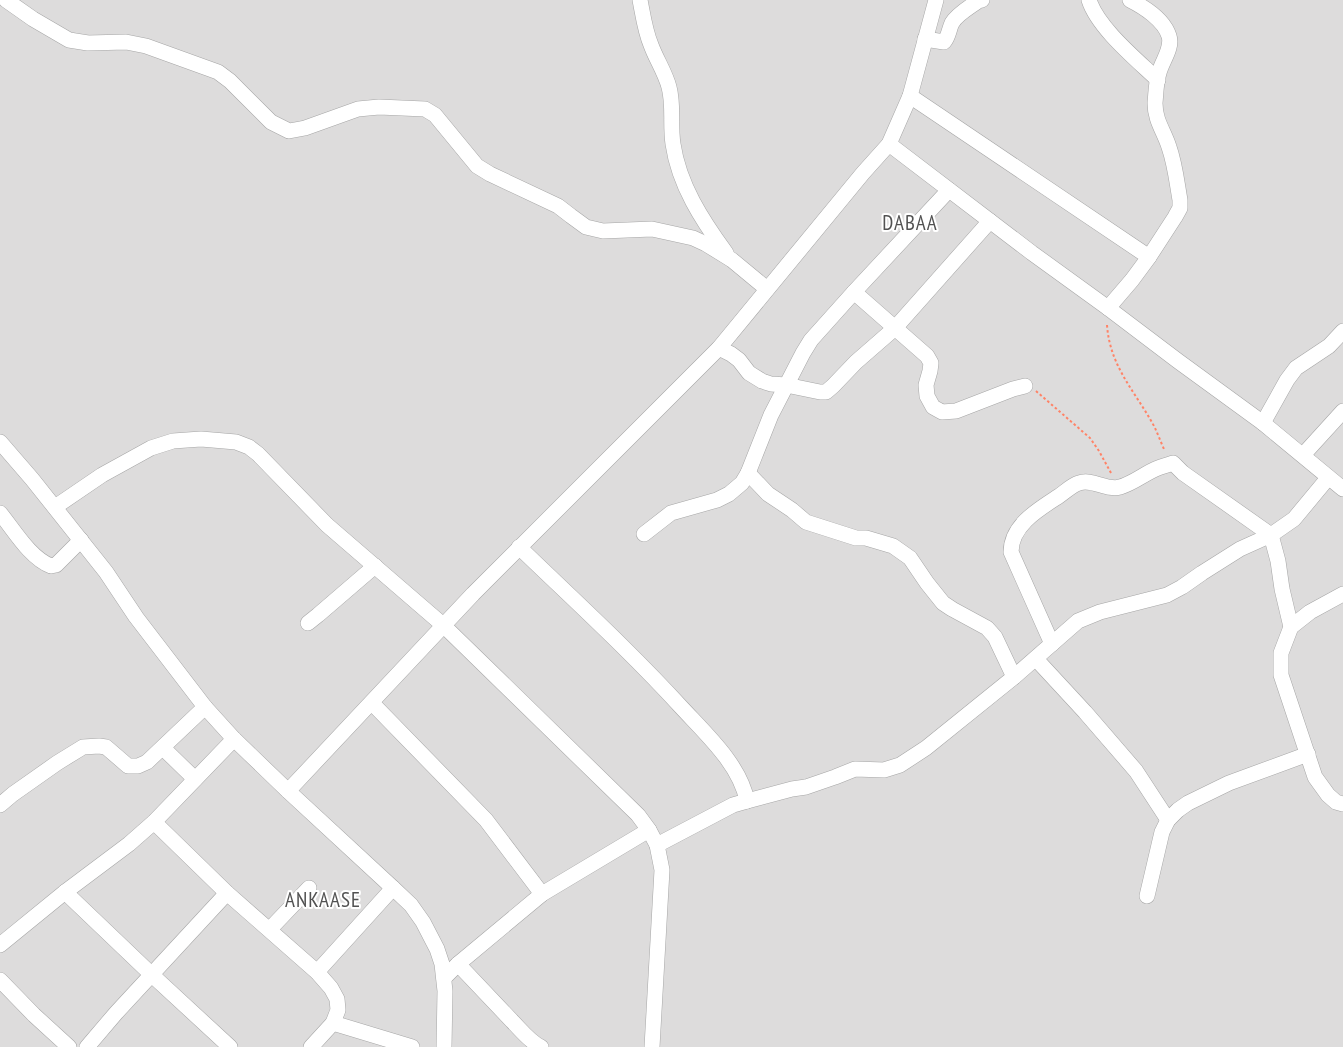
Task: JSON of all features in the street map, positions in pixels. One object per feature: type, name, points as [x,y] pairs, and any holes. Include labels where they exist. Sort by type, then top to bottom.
[{"type":"street","points":[[6,0],[68,40],[88,44],[126,42],[146,46],[218,72],[230,81],[272,122],[289,131],[305,128],[358,110],[379,107],[425,110],[435,115],[477,166],[558,206],[586,227],[603,231],[652,229],[693,238],[732,260],[767,289]]},
{"type":"street","points":[[640,0],[650,44],[669,87],[676,163],[689,195],[709,229],[732,260]]},
{"type":"street","points":[[288,791],[372,703],[443,624],[719,348],[889,144],[910,96],[936,0]]},
{"type":"street","points":[[925,39],[944,42],[956,18],[982,0]]},
{"type":"street","points":[[1089,0],[1090,6],[1111,35],[1158,80]]},
{"type":"street","points":[[1108,308],[1149,257],[1180,208],[1170,147],[1156,114],[1159,72],[1170,45],[1169,37],[1165,28],[1151,13],[1130,0]]},
{"type":"street","points":[[910,96],[1149,257]]},
{"type":"street","points":[[889,144],[1032,254],[1263,423],[1343,489]]},
{"type":"street","points":[[644,534],[671,513],[716,500],[729,494],[742,483],[748,473],[771,415],[811,340],[949,190]]},
{"type":"street","points":[[719,348],[732,354],[749,373],[762,381],[826,392],[856,362],[895,328],[990,221]]},
{"type":"street","points":[[854,292],[927,356],[931,363],[926,385],[927,396],[933,407],[942,412],[956,411],[1025,386]]},
{"type":"street","points":[[1263,423],[1286,380],[1296,368],[1329,346],[1343,331]]},
{"type":"street","points":[[1303,455],[1343,411]]},
{"type":"street","points":[[55,507],[102,475],[151,448],[173,441],[201,439],[236,442],[249,446],[327,525],[443,624],[638,815],[649,830],[657,845],[662,870],[652,1047]]},
{"type":"street","points":[[0,442],[32,478],[106,572],[136,617],[205,708],[288,791],[393,888],[411,906],[423,922],[442,964],[445,992],[446,1036],[444,1047]]},
{"type":"street","points":[[1052,644],[1011,552],[1014,536],[1023,523],[1079,483],[1090,482],[1118,488],[1130,484],[1157,468],[1173,463],[1183,473],[1272,535],[1291,627]]},
{"type":"street","points":[[748,473],[768,494],[806,522],[856,538],[866,538],[893,546],[910,558],[926,583],[943,603],[952,610],[987,628],[996,637],[1014,677]]},
{"type":"street","points":[[657,845],[733,805],[806,787],[855,769],[884,770],[900,765],[926,748],[1014,677],[1078,621],[1100,612],[1167,595],[1182,587],[1240,550],[1272,535],[1294,519],[1328,478]]},
{"type":"street","points":[[0,513],[29,550],[44,563],[51,566],[56,565],[81,540]]},
{"type":"street","points":[[519,548],[647,670],[721,750],[744,788],[747,801]]},
{"type":"street","points":[[308,623],[375,566]]},
{"type":"street","points":[[1343,594],[1310,612],[1291,627],[1281,653],[1281,675],[1315,777],[1328,795],[1336,802],[1343,804]]},
{"type":"street","points":[[1036,659],[1136,771],[1168,820]]},
{"type":"street","points":[[372,703],[486,820],[542,894]]},
{"type":"street","points":[[0,806],[13,794],[83,747],[106,747],[128,766],[138,766],[147,762],[205,708]]},
{"type":"street","points":[[0,945],[129,844],[154,822],[234,739]]},
{"type":"street","points":[[163,748],[195,779]]},
{"type":"street","points":[[1147,896],[1162,832],[1168,820],[1178,810],[1229,784],[1308,754]]},
{"type":"street","points":[[154,822],[228,893],[317,972],[331,988],[337,999],[338,1010],[333,1023],[311,1047]]},
{"type":"street","points":[[444,978],[458,964],[542,894],[649,830]]},
{"type":"street","points":[[270,930],[309,888]]},
{"type":"street","points":[[317,972],[393,888]]},
{"type":"street","points":[[66,892],[230,1047]]},
{"type":"street","points":[[87,1047],[116,1013],[228,893]]},
{"type":"street","points":[[458,964],[536,1045],[542,1047]]},
{"type":"street","points":[[0,980],[69,1047]]},
{"type":"street","points":[[333,1023],[412,1047]]},
{"type":"path","points":[[1108,308],[1108,336],[1115,362],[1154,426],[1173,463]]},
{"type":"path","points":[[1025,386],[1035,390],[1090,438],[1099,450],[1118,488]]},
{"type":"shaded area","points":[[0,0],[1343,0],[1343,1047],[0,1047]]},
{"type":"district","name":"DABAA","points":[[910,223]]},
{"type":"district","name":"ANKAASE","points":[[323,900]]}]
